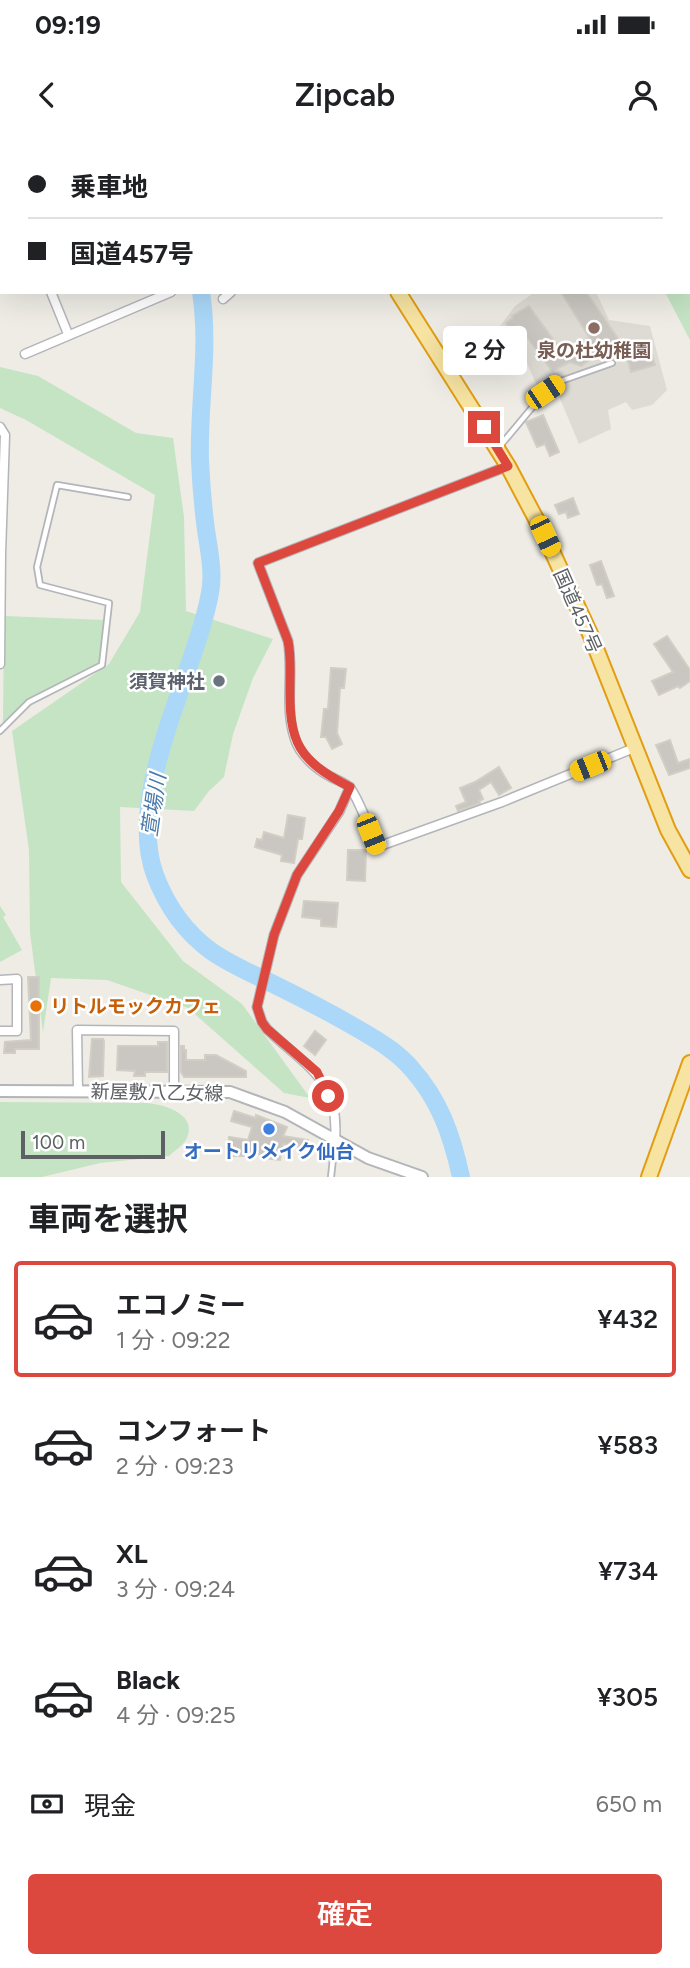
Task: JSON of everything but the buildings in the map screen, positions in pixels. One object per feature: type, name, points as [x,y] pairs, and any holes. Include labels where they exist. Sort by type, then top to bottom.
[{"type":"highway","name":"国道457号","points":[[399,294],[508,466],[545,536],[591,636],[667,830],[690,870]]},
{"type":"highway","points":[[649,1177],[690,1063]]},
{"type":"street","points":[[52,294],[68,334]]},
{"type":"street","points":[[24,354],[166,294]]},
{"type":"street","points":[[223,299],[229,294]]},
{"type":"street","points":[[0,427],[5,435],[0,554],[0,664]]},
{"type":"street","points":[[508,466],[258,563],[288,641],[289,714],[295,739],[312,764],[350,787],[377,848],[502,802],[634,748]]},
{"type":"street","points":[[335,1139],[337,1117],[317,1072],[267,1029],[257,1007],[272,946],[297,875],[339,811],[350,787]]},
{"type":"street","points":[[0,979],[18,979],[18,1031],[0,1031]]},
{"type":"street","points":[[78,1091],[77,1030],[174,1031],[174,1091]]},
{"type":"street","name":"新屋敷八乙女線","points":[[0,1091],[230,1092],[285,1112],[385,1165],[422,1177]]},
{"type":"lane","points":[[497,449],[545,392],[561,381],[612,363]]},
{"type":"lane","points":[[0,731],[29,702],[102,665],[109,603],[40,585],[38,580],[37,567],[57,485],[128,498]]},
{"type":"lane","points":[[331,1177],[335,1139]]},
{"type":"shaded area","points":[[532,294],[597,294],[609,320],[650,326],[667,390],[652,405],[632,410],[626,402],[608,410],[611,429],[579,444],[553,382],[538,388],[522,352],[497,355],[491,338],[515,306]]},
{"type":"green space","points":[[666,294],[690,294],[690,340]]},
{"type":"green space","points":[[0,367],[38,376],[136,433],[173,438],[184,517],[186,611],[273,639],[253,678],[233,734],[224,777],[194,811],[120,807],[121,882],[183,961],[242,1004],[310,1098],[284,1093],[188,1008],[107,980],[51,978],[43,1032],[30,933],[29,850],[12,731],[109,664],[140,612],[155,495],[26,420],[0,408]]},
{"type":"green space","points":[[4,616],[105,620],[99,662],[28,700],[3,725]]},
{"type":"green space","points":[[0,906],[6,915],[3,917],[22,950],[0,962]]},
{"type":"green space","points":[[0,1102],[148,1103],[179,1113],[188,1124],[189,1131],[186,1140],[169,1156],[100,1163],[42,1177],[0,1177]]},
{"type":"waterway","name":"萱場川","points":[[201,294],[204,356],[200,461],[211,585],[202,625],[155,771],[149,808],[148,843],[155,875],[177,917],[211,951],[353,1026],[384,1045],[406,1063],[421,1080],[437,1106],[449,1133],[461,1177]]},
{"type":"place","name":"泉の杜幼稚園","points":[[594,328]]},
{"type":"place","name":"須賀神社","points":[[219,681]]},
{"type":"place","name":"リトルモックカフェ","points":[[36,1006]]},
{"type":"place","name":"オートリメイク仙台","points":[[269,1129]]},
{"type":"route","points":[[328,1096],[317,1072],[267,1029],[257,1007],[274,935],[297,875],[339,811],[350,787],[312,764],[295,739],[289,714],[288,641],[258,563],[508,466],[484,427]]}]
